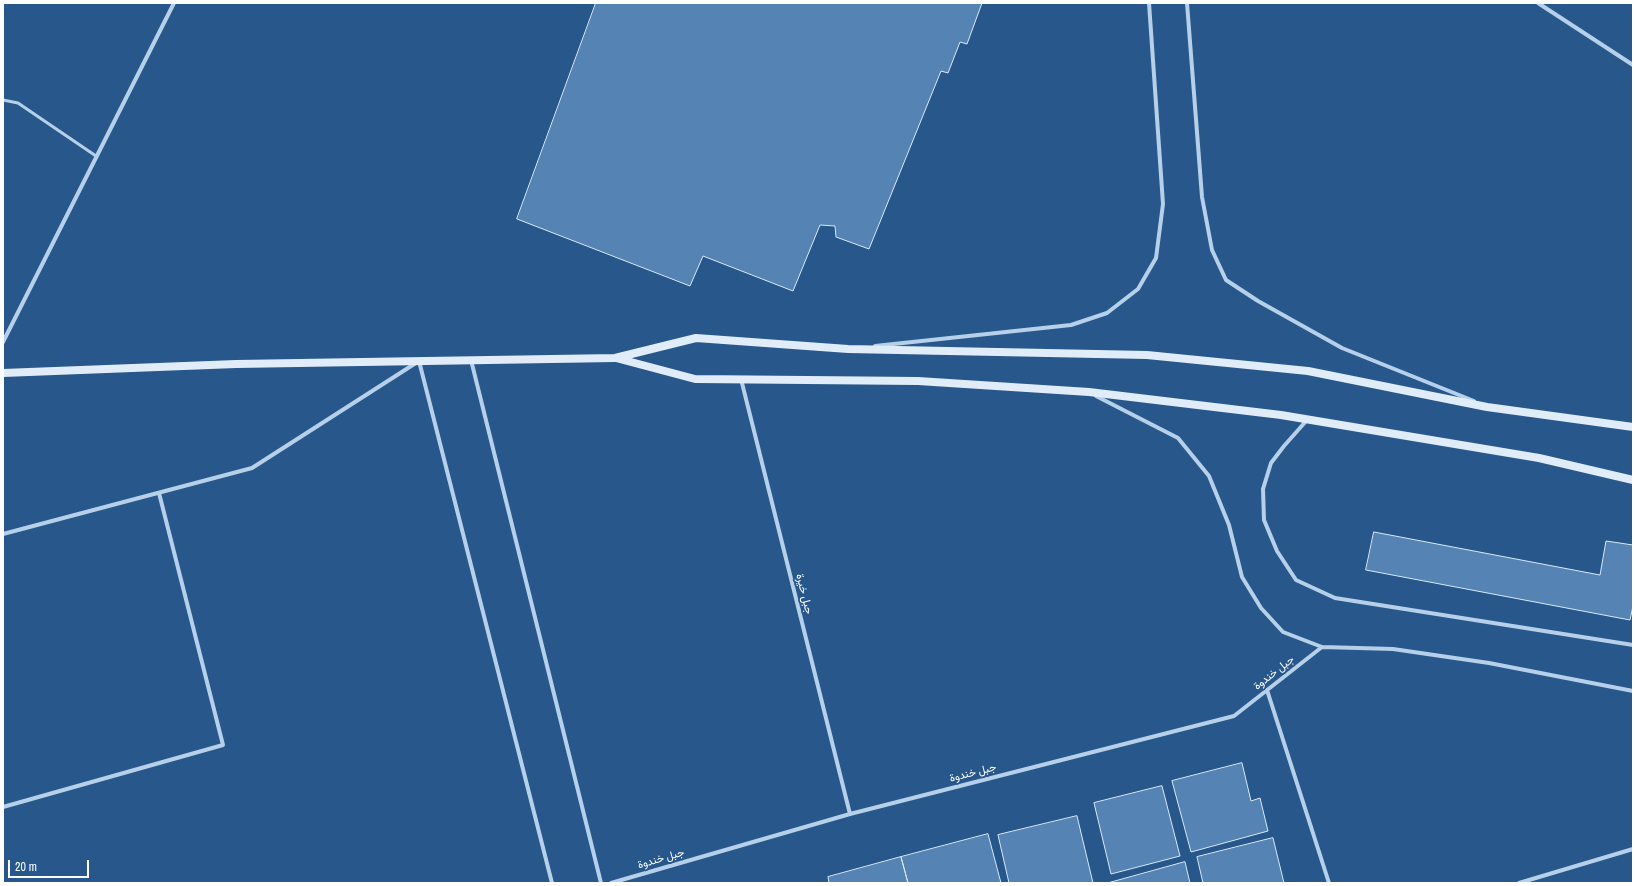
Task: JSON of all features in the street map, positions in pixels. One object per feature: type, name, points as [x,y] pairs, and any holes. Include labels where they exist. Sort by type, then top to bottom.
[{"type":"main road","points":[[3,373],[236,364],[615,358],[696,338],[848,349],[1147,355],[1308,372],[1487,407],[1633,427]]},
{"type":"main road","points":[[615,358],[695,378],[918,381],[1089,392],[1307,420],[1539,458],[1633,480]]},
{"type":"street","points":[[3,342],[174,3]]},
{"type":"street","points":[[848,349],[1071,326],[1106,313],[1138,289],[1156,258],[1163,204],[1149,3]]},
{"type":"street","points":[[1187,3],[1202,197],[1212,250],[1226,280],[1258,301],[1342,348],[1487,407]]},
{"type":"street","points":[[1538,3],[1633,65]]},
{"type":"street","points":[[471,360],[601,883]]},
{"type":"street","points":[[3,534],[252,468],[419,361],[552,883]]},
{"type":"street","name":"جبل خيرة","points":[[741,379],[850,814]]},
{"type":"street","points":[[1089,392],[1178,438],[1209,476],[1229,525],[1242,577],[1261,608],[1283,632],[1322,647],[1393,649],[1490,663],[1633,691]]},
{"type":"street","points":[[1307,420],[1271,463],[1263,489],[1264,520],[1277,551],[1296,580],[1335,598],[1633,645]]},
{"type":"street","points":[[3,807],[222,745],[159,493]]},
{"type":"street","name":"جبل خندوة","points":[[611,883],[850,814],[1234,716],[1322,647]]},
{"type":"street","points":[[1267,690],[1329,883]]},
{"type":"street","points":[[1519,883],[1633,849]]},
{"type":"lane","points":[[3,100],[18,103],[96,156]]},
{"type":"building","points":[[596,3],[982,3],[967,44],[960,42],[948,73],[941,71],[869,249],[836,237],[835,226],[820,225],[793,291],[703,256],[690,286],[517,219]]},
{"type":"building","points":[[1374,532],[1600,575],[1606,541],[1633,545],[1633,606],[1630,620],[1366,570]]},
{"type":"building","points":[[1242,763],[1251,801],[1260,798],[1268,831],[1191,852],[1172,781]]},
{"type":"building","points":[[1162,786],[1180,856],[1111,874],[1094,803]]},
{"type":"building","points":[[1077,816],[1093,883],[1009,883],[998,835]]},
{"type":"building","points":[[988,834],[1001,883],[908,883],[901,857]]},
{"type":"building","points":[[1273,838],[1284,883],[1203,883],[1197,857]]},
{"type":"building","points":[[901,857],[908,883],[829,883],[828,877]]},
{"type":"building","points":[[1185,862],[1190,883],[1108,883]]}]
